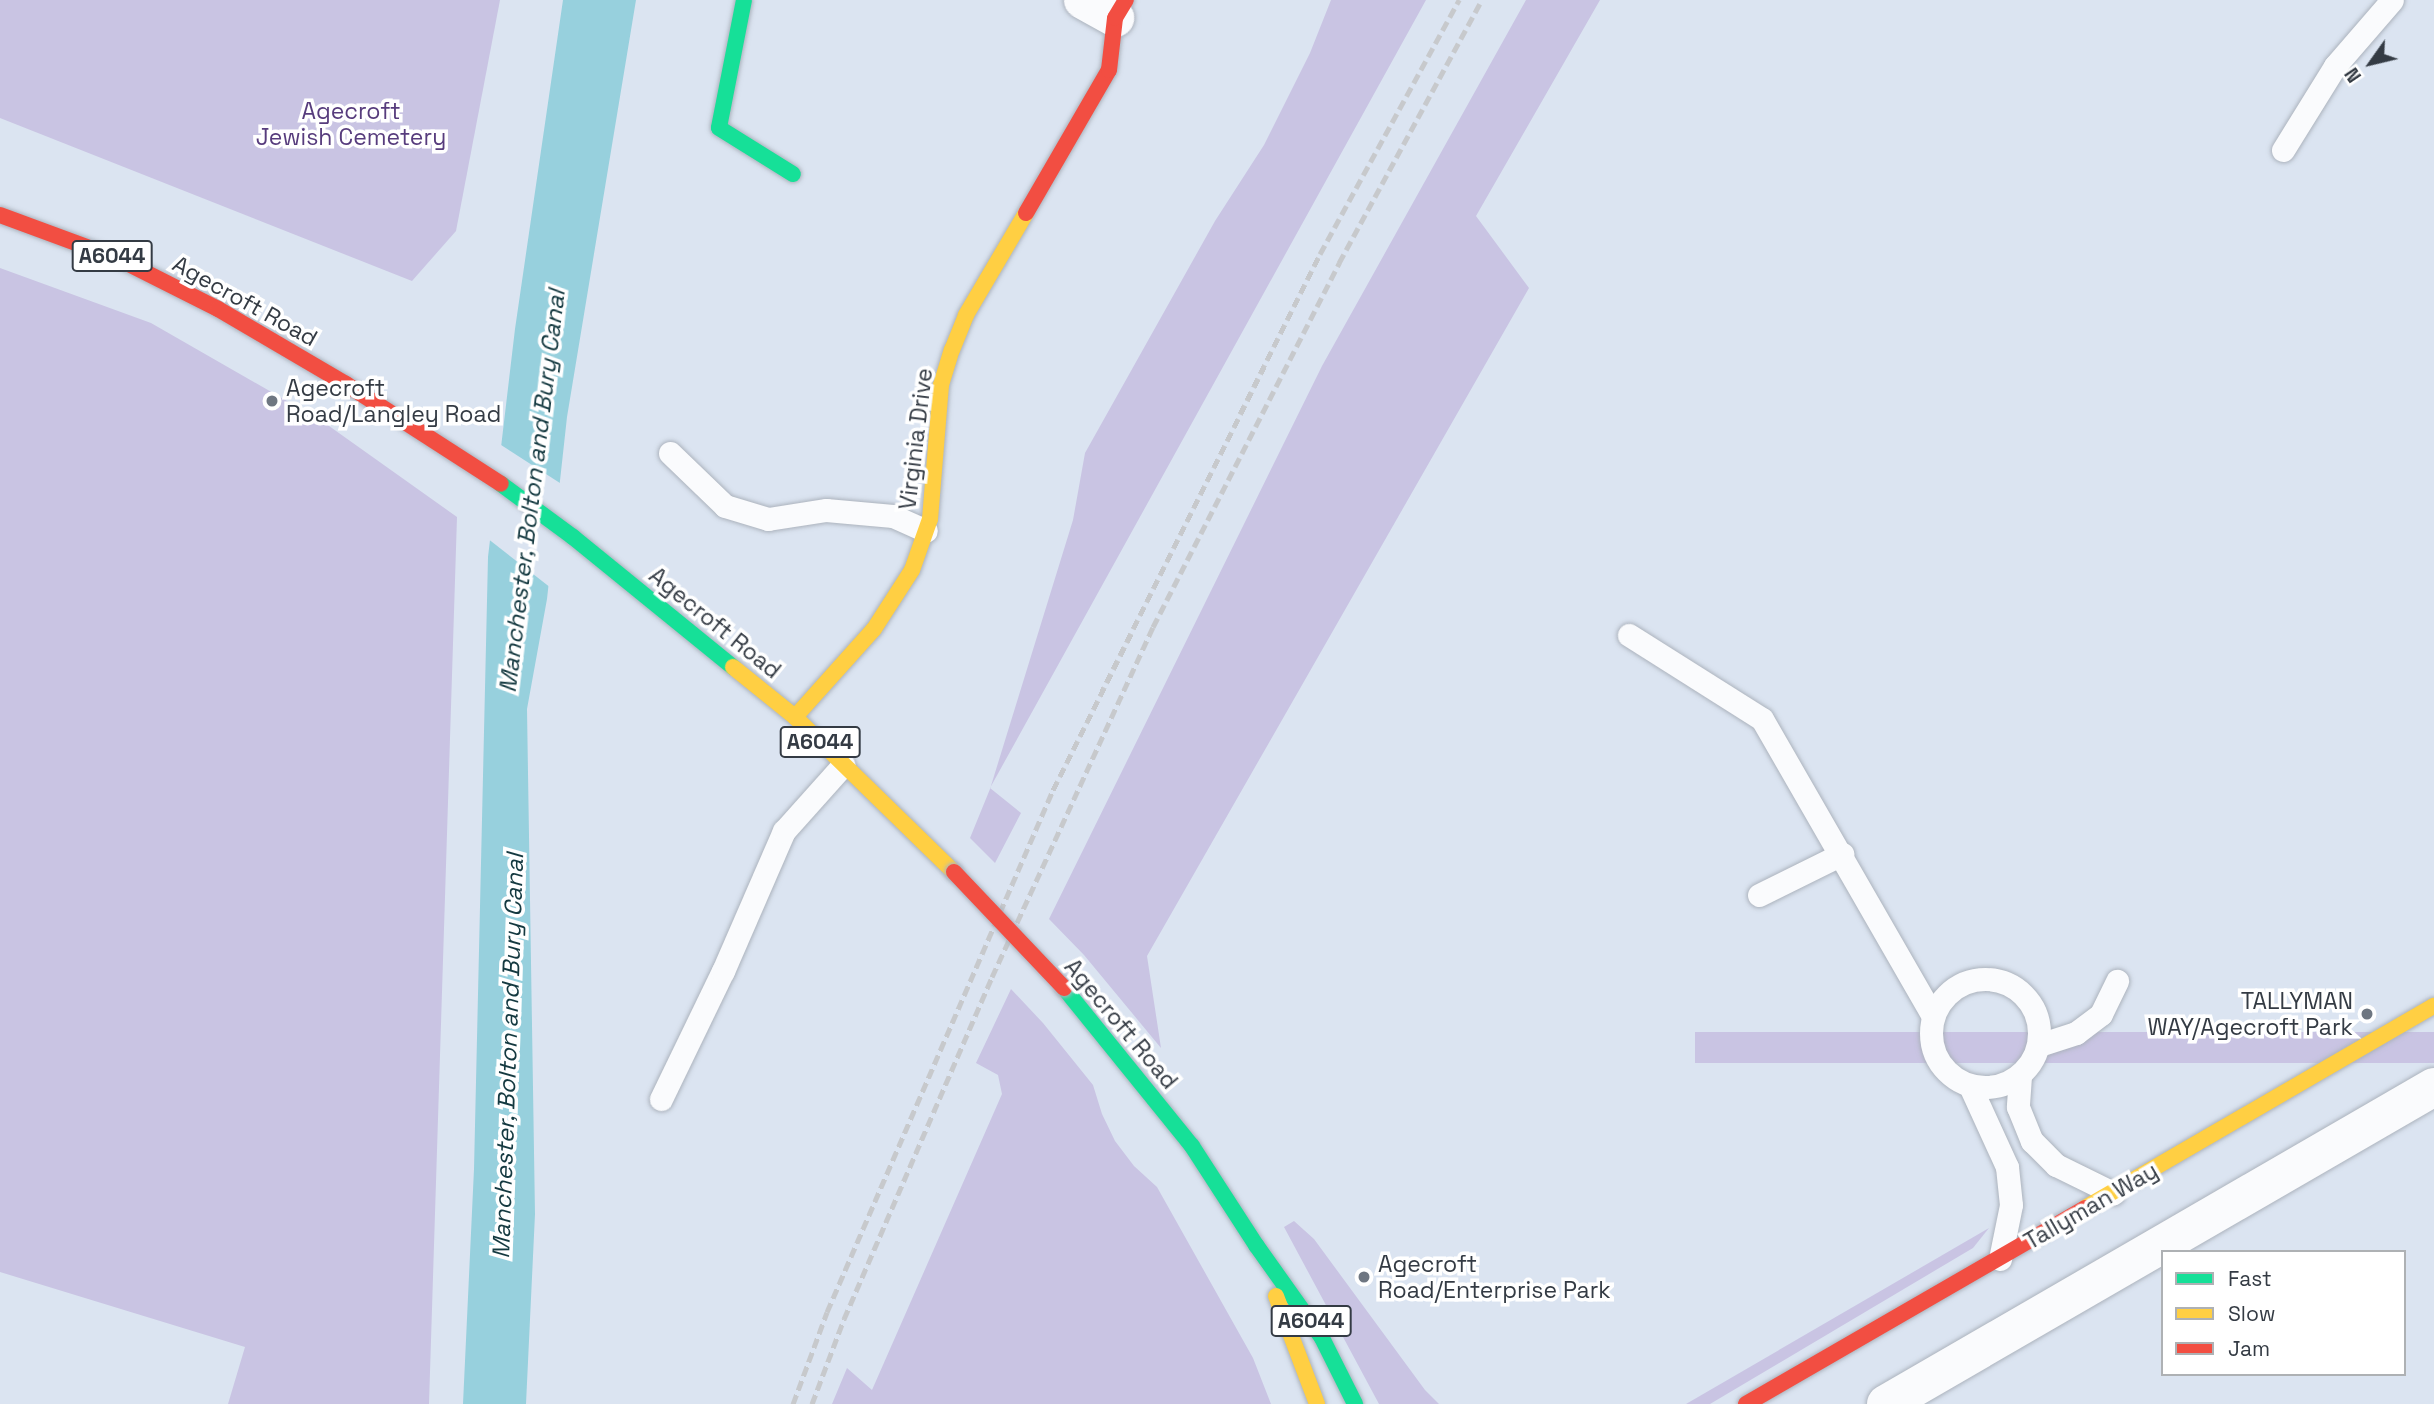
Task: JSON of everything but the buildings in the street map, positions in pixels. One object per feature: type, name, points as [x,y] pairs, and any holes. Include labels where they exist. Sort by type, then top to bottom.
[{"type":"main road","points":[[744,0],[719,128],[793,174]]},
{"type":"main road","name":"Virginia Drive","points":[[795,718],[874,629],[912,570],[930,519],[941,385],[952,350],[966,315],[1109,71],[1108,6]]},
{"type":"main road","name":"Agecroft Road","points":[[0,215],[117,258],[218,309],[346,384],[514,492],[795,718],[954,872],[1064,988],[1192,1146],[1256,1245],[1322,1338],[1355,1404]]},
{"type":"main road","name":"Tallyman Way","points":[[1746,1404],[2434,1006]]},
{"type":"main road","name":"Agecroft Road","points":[[1256,1245],[1317,1404]]},
{"type":"street","points":[[1886,1404],[2434,1087]]},
{"type":"lane","points":[[2283,150],[2335,66],[2392,0]]},
{"type":"lane","points":[[670,453],[725,506],[768,519],[826,510],[893,516],[926,531]]},
{"type":"lane","points":[[1629,635],[1762,719],[1933,1016]]},
{"type":"lane","points":[[661,1099],[723,971],[784,831],[843,765]]},
{"type":"lane","points":[[1759,895],[1842,855]]},
{"type":"lane","points":[[1990,979],[2007,984],[2023,994],[2034,1009],[2039,1026],[2039,1045],[2032,1061],[2020,1076],[1996,1087],[1970,1086],[1954,1079],[1941,1066],[1933,1051],[1930,1033],[1933,1016],[1941,1000],[1955,988],[1971,980],[1990,979]]},
{"type":"lane","points":[[2039,1045],[2076,1033],[2101,1014],[2117,981]]},
{"type":"lane","points":[[2020,1076],[2018,1107],[2032,1141],[2056,1165],[2113,1193]]},
{"type":"lane","points":[[1970,1086],[2007,1167],[2011,1205],[2000,1259]]},
{"type":"green space","name":"Agecroft Jewish Cemetery","points":[[0,0],[500,0],[456,231],[412,281],[0,118]]},
{"type":"green space","points":[[1331,0],[1426,0],[991,787],[1073,520],[1085,453],[1215,221],[1264,145],[1310,53]]},
{"type":"green space","points":[[1526,0],[1600,0],[1476,216],[1529,288],[1147,956],[1161,1048],[1084,955],[1049,919],[1322,366]]},
{"type":"green space","points":[[0,268],[151,323],[322,421],[457,517],[429,1404],[228,1404],[245,1347],[0,1272]]},
{"type":"green space","points":[[990,788],[1021,813],[995,863],[970,838]]},
{"type":"green space","points":[[1011,989],[1043,1023],[1093,1085],[1102,1114],[1115,1141],[1134,1166],[1157,1187],[1253,1358],[1271,1404],[832,1404],[847,1368],[872,1390],[1002,1094],[998,1075],[976,1063]]},
{"type":"green space","points":[[1695,1032],[2434,1032],[2434,1063],[1695,1063]]},
{"type":"green space","points":[[1294,1221],[1314,1239],[1425,1390],[1439,1404],[1379,1404],[1284,1227]]},
{"type":"green space","points":[[1989,1228],[1973,1248],[1710,1404],[1686,1404]]},
{"type":"water","name":"Manchester, Bolton and Bury Canal","points":[[563,0],[636,0],[567,417],[547,599],[527,709],[535,1214],[526,1404],[463,1404],[474,1169],[488,557],[515,329]]},
{"type":"pier","points":[[498,443],[563,485],[551,588],[487,538]]},
{"type":"railway","points":[[793,1404],[827,1312],[1053,790],[1320,254],[1459,0]]},
{"type":"railway","points":[[812,1404],[844,1319],[992,977],[1153,627],[1339,263],[1482,0]]},
{"type":"traffic: fast","points":[[744,0],[719,128],[793,174]]},
{"type":"traffic: fast","points":[[501,484],[573,537],[733,667]]},
{"type":"traffic: fast","points":[[1064,988],[1192,1146],[1256,1245],[1322,1338],[1355,1404]]},
{"type":"traffic: slow","points":[[795,717],[874,629],[912,570],[930,519],[941,385],[952,350],[966,315],[1026,213]]},
{"type":"traffic: slow","points":[[733,667],[795,717],[954,872]]},
{"type":"traffic: slow","points":[[2085,1208],[2434,1006]]},
{"type":"traffic: slow","points":[[1276,1296],[1317,1404]]},
{"type":"traffic: jam","points":[[1026,213],[1109,70],[1115,18],[1126,0]]},
{"type":"traffic: jam","points":[[0,215],[117,258],[218,309],[346,384],[501,484]]},
{"type":"traffic: jam","points":[[954,872],[1064,988]]},
{"type":"traffic: jam","points":[[1746,1404],[2085,1208]]},
{"type":"place","name":"Agecroft Road/Langley Road","points":[[272,401]]},
{"type":"place","name":"TALLYMAN WAY/Agecroft Park","points":[[2367,1014]]},
{"type":"place","name":"Agecroft Road/Enterprise Park","points":[[1364,1277]]}]
